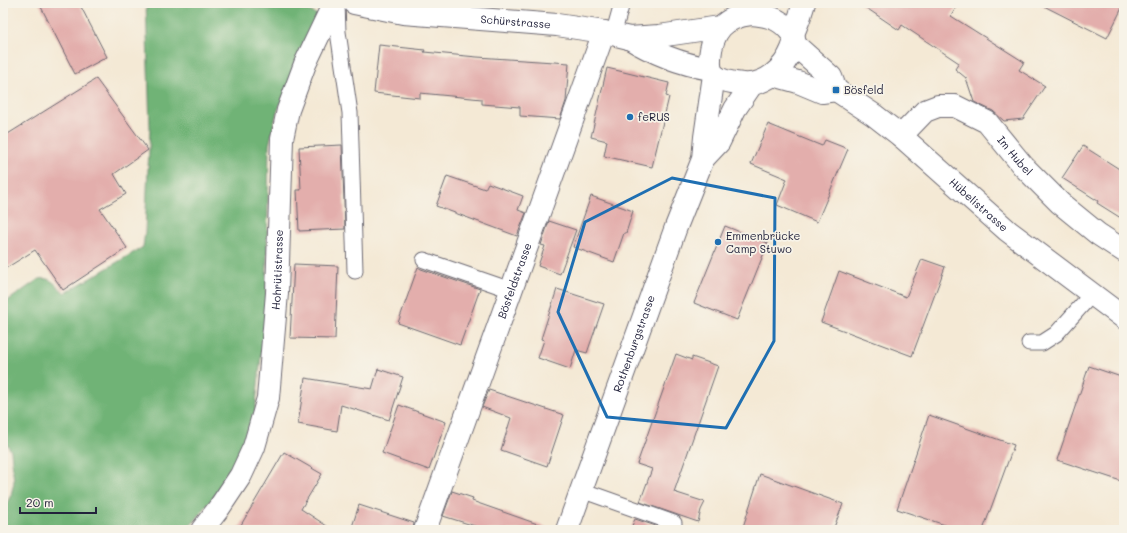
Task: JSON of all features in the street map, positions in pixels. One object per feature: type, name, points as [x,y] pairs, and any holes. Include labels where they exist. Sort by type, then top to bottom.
[{"type":"street","name":"Hohrütistrasse","points":[[202,530],[241,475],[254,448],[268,398],[277,293],[282,139],[288,110],[302,71],[335,3]]},
{"type":"street","name":"Schürstrasse","points":[[354,3],[403,13],[558,25],[615,35],[659,36],[720,27]]},
{"type":"street","points":[[793,39],[786,26],[767,9],[730,19],[720,27],[714,38],[711,48],[712,72],[732,82],[742,84],[752,84],[773,75],[785,62],[793,39],[804,3]]},
{"type":"street","name":"Schürstrasse","points":[[615,35],[653,51],[712,72]]},
{"type":"street","name":"Bösfeldstrasse","points":[[425,530],[511,290],[615,35]]},
{"type":"street","name":"Hübelistrasse","points":[[793,39],[831,77],[836,90],[874,115],[1008,231],[1124,318]]},
{"type":"street","name":"Rothenburgstrasse","points":[[567,530],[676,227],[703,159],[710,104],[712,72]]},
{"type":"street","points":[[773,75],[798,82],[822,92],[836,90]]},
{"type":"street","name":"Rothenburgstrasse","points":[[703,159],[719,142],[735,109],[752,84]]},
{"type":"street","name":"Im Hubel","points":[[900,136],[925,111],[938,106],[955,106],[987,122],[1023,166],[1060,202],[1098,234],[1124,251]]},
{"type":"lane","name":"Hohrütistrasse","points":[[335,3],[350,113],[355,271]]},
{"type":"lane","points":[[615,35],[617,6]]},
{"type":"lane","points":[[424,260],[511,290]]},
{"type":"lane","points":[[1029,343],[1042,342],[1056,334],[1092,294]]},
{"type":"lane","points":[[581,490],[674,523],[672,530]]},
{"type":"highlighted area","points":[[672,178],[775,198],[774,341],[726,428],[607,417],[558,312],[585,222]]},
{"type":"green space","points":[[146,3],[295,3],[321,17],[277,112],[269,145],[266,309],[255,413],[227,480],[194,522],[185,530],[3,530],[3,511],[11,495],[14,482],[11,451],[3,437],[3,304],[39,279],[43,278],[53,282],[65,293],[143,247],[150,128]]},
{"type":"building","points":[[39,3],[79,3],[107,57],[75,74]]},
{"type":"building","points":[[859,3],[959,3],[951,16],[1024,62],[1019,70],[1045,86],[1023,119],[1004,121],[993,111],[974,102],[966,78],[955,69],[959,63],[902,25],[899,30]]},
{"type":"building","points":[[1038,3],[1124,3],[1124,4],[1107,38]]},
{"type":"building","points":[[379,45],[425,50],[424,52],[569,63],[566,101],[560,119],[520,116],[520,107],[482,104],[482,99],[420,93],[420,98],[374,93]]},
{"type":"building","name":"feRUS","points":[[607,68],[669,83],[666,96],[669,97],[652,167],[604,156],[607,141],[591,137]]},
{"type":"building","points":[[96,79],[148,150],[114,174],[126,194],[100,209],[127,248],[63,290],[35,250],[3,270],[3,137]]},
{"type":"building","points":[[768,124],[822,146],[825,140],[848,149],[817,222],[777,205],[787,179],[751,164]]},
{"type":"building","points":[[342,145],[345,229],[299,231],[297,190],[301,190],[299,147]]},
{"type":"building","points":[[1083,146],[1124,172],[1124,220],[1062,178]]},
{"type":"building","points":[[447,176],[485,189],[488,183],[523,196],[518,210],[526,213],[517,236],[436,206]]},
{"type":"building","points":[[591,196],[633,211],[614,262],[573,247]]},
{"type":"building","points":[[549,221],[576,230],[560,274],[538,266],[545,246],[541,245]]},
{"type":"building","points":[[725,226],[768,243],[737,320],[694,303]]},
{"type":"building","points":[[922,259],[945,267],[912,356],[821,322],[839,271],[906,297]]},
{"type":"building","points":[[294,264],[338,266],[335,339],[290,338]]},
{"type":"building","points":[[418,267],[480,289],[460,345],[398,323]]},
{"type":"building","points":[[557,289],[604,304],[587,353],[576,350],[570,369],[538,358],[544,340],[541,339]]},
{"type":"building","points":[[676,354],[692,360],[692,357],[718,366],[674,492],[705,502],[698,522],[640,502],[652,469],[637,464]]},
{"type":"building","points":[[1089,366],[1124,378],[1124,482],[1057,460]]},
{"type":"building","points":[[378,369],[403,377],[389,420],[341,405],[337,431],[298,424],[305,378],[372,389]]},
{"type":"building","points":[[489,390],[564,415],[547,466],[501,450],[511,418],[482,407]]},
{"type":"building","points":[[399,405],[446,422],[429,470],[382,453]]},
{"type":"building","points":[[929,415],[1014,445],[983,530],[960,530],[897,509]]},
{"type":"building","points":[[284,452],[322,474],[301,509],[333,530],[238,530]]},
{"type":"building","points":[[760,474],[843,504],[833,530],[742,530]]},
{"type":"building","points":[[452,491],[473,498],[472,501],[546,527],[545,530],[474,530],[475,526],[443,516]]},
{"type":"building","points":[[359,505],[414,523],[413,530],[351,530]]},
{"type":"building","points":[[635,519],[659,527],[658,530],[630,530]]},
{"type":"place","name":"Bösfeld","points":[[836,90]]},
{"type":"place","name":"feRUS","points":[[630,117]]},
{"type":"place","name":"Emmenbrücke Camp Stuwo","points":[[718,242]]}]
